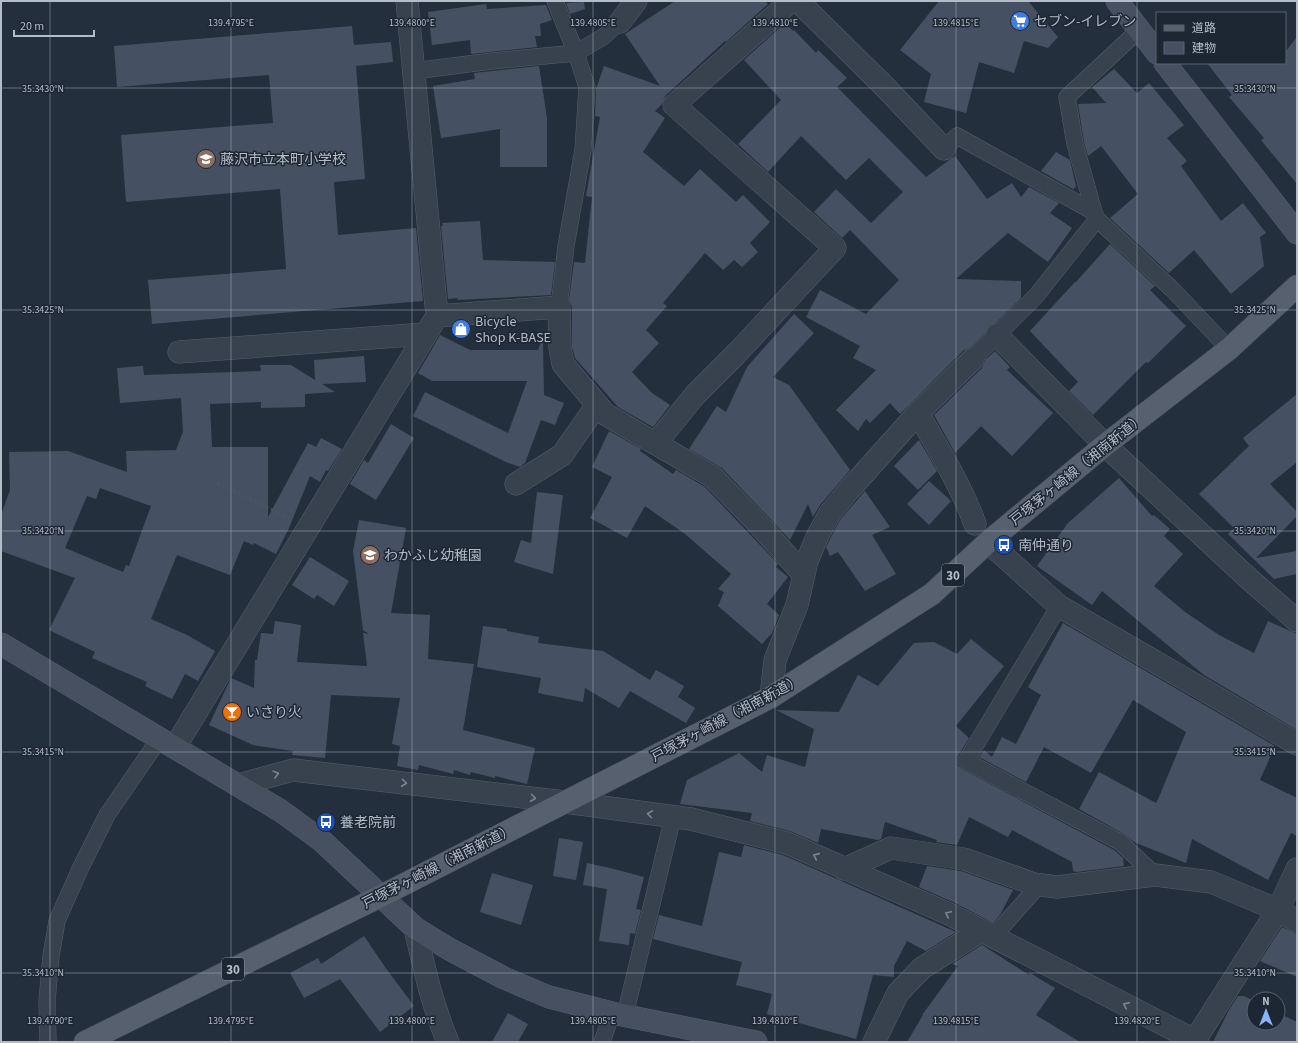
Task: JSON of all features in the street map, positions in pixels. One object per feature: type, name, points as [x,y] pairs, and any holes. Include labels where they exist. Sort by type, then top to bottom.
[{"type":"main road","name":"戸塚茅ヶ崎線（湘南新道）","points":[[85,1042],[381,896],[771,697],[932,594],[988,542],[1105,445],[1229,349],[1297,286]]},
{"type":"street","points":[[167,742],[308,527],[437,316],[407,1]]},
{"type":"street","points":[[620,22],[636,1]]},
{"type":"street","points":[[656,443],[695,395],[737,353],[835,248],[674,105],[791,1]]},
{"type":"street","points":[[798,1],[944,149]]},
{"type":"street","points":[[1117,1],[1156,52]]},
{"type":"street","points":[[1166,64],[1297,233]]},
{"type":"street","points":[[437,316],[559,307],[560,348],[563,364],[605,414],[713,477],[762,528],[804,575]]},
{"type":"street","points":[[179,352],[425,334]]},
{"type":"street","points":[[997,335],[1105,445],[1248,578],[1297,621]]},
{"type":"street","points":[[771,697],[775,660],[797,605],[807,561],[817,537],[830,513],[918,413],[973,360]]},
{"type":"street","points":[[516,484],[562,455],[597,405]]},
{"type":"street","points":[[918,413],[969,507],[975,524]]},
{"type":"street","points":[[988,542],[1059,606],[1297,744]]},
{"type":"street","points":[[1,644],[281,811],[322,841],[415,928],[448,949],[510,981],[549,997],[619,1014],[756,1042]]},
{"type":"street","points":[[238,785],[293,770],[565,802],[673,817],[787,843],[949,914],[1195,1041],[1278,910],[1297,869]]},
{"type":"street","points":[[844,869],[891,848],[964,859],[1034,884],[1057,887],[1155,875],[1211,882],[1278,910],[1297,921]]},
{"type":"street","points":[[415,928],[429,987],[441,1026],[448,1042]]},
{"type":"street","points":[[874,1042],[898,993],[922,968],[987,934]]},
{"type":"lane","points":[[554,1],[576,53],[587,87],[583,150],[566,246],[559,307]]},
{"type":"lane","points":[[413,71],[492,61],[576,53],[603,37],[620,22]]},
{"type":"lane","points":[[1095,216],[1075,144],[1067,97],[1139,30]]},
{"type":"lane","points":[[944,149],[957,136],[1095,216],[1173,290],[1229,349]]},
{"type":"lane","points":[[973,360],[1036,296],[1095,216]]},
{"type":"lane","points":[[1059,606],[966,761],[1120,842],[1155,875]]},
{"type":"lane","points":[[48,1042],[47,1001],[51,956],[57,921],[80,870],[108,815],[167,742]]},
{"type":"lane","points":[[602,1042],[619,1014],[673,817]]},
{"type":"lane","points":[[987,934],[1038,884]]},
{"type":"path","points":[[217,483],[308,527]]},
{"type":"building","points":[[675,1],[765,1],[768,4],[665,96],[662,104],[655,111],[665,118],[643,152],[684,186],[700,169],[736,202],[743,195],[770,222],[750,243],[758,252],[742,267],[734,260],[723,270],[705,253],[663,303],[667,306],[646,330],[659,343],[632,372],[652,393],[670,405],[653,427],[618,407],[575,358],[572,347],[572,307],[569,300],[574,262],[585,263],[592,197],[586,196],[600,117],[595,116],[596,89],[604,66],[660,86],[625,34]]},
{"type":"building","points":[[939,1],[1028,1],[1058,37],[1048,48],[1024,41],[1014,73],[979,62],[966,113],[924,102],[931,74],[900,50]]},
{"type":"building","points":[[584,2],[585,9],[570,14],[566,3]]},
{"type":"building","points":[[486,4],[487,9],[546,5],[552,20],[540,24],[541,36],[535,36],[537,47],[471,54],[470,40],[432,45],[428,12]]},
{"type":"building","points":[[785,23],[793,31],[794,30],[816,53],[818,50],[847,78],[837,87],[926,177],[955,156],[987,199],[1012,183],[1021,197],[1029,187],[1059,203],[1050,213],[1072,228],[1048,262],[1008,233],[956,279],[1021,281],[1021,298],[996,323],[989,326],[985,334],[972,347],[964,350],[900,414],[890,403],[870,423],[866,419],[858,431],[836,410],[876,370],[853,358],[860,346],[806,317],[820,290],[866,314],[899,280],[850,230],[842,238],[814,212],[836,189],[871,223],[903,192],[869,158],[846,180],[801,136],[768,172],[738,144],[781,100],[744,60]]},
{"type":"building","points":[[352,26],[354,45],[391,42],[393,62],[356,66],[365,179],[334,182],[338,235],[416,228],[423,301],[152,324],[148,280],[286,269],[280,189],[126,202],[121,135],[273,123],[269,75],[117,87],[114,46]]},
{"type":"building","points":[[1297,37],[1297,184],[1261,140],[1264,138],[1229,97],[1232,95],[1208,64],[1286,64],[1286,51]]},
{"type":"building","points":[[539,66],[547,118],[547,167],[500,167],[500,129],[441,138],[433,86],[475,79],[474,73]]},
{"type":"building","points":[[1114,69],[1137,93],[1149,83],[1184,125],[1167,138],[1187,161],[1181,166],[1221,221],[1243,203],[1266,233],[1260,237],[1264,266],[1231,294],[1194,250],[1169,273],[1110,218],[1138,194],[1101,146],[1088,156],[1084,142],[1078,104],[1106,103],[1092,87]]},
{"type":"building","points":[[1056,152],[1070,160],[1076,187],[1073,189],[1041,171]]},
{"type":"building","points":[[480,221],[483,260],[555,262],[551,295],[457,300],[458,298],[448,299],[441,226],[443,226],[442,223]]},
{"type":"building","points":[[1110,244],[1155,286],[1150,290],[1186,326],[1148,363],[1146,362],[1093,415],[1069,391],[1078,382],[1030,331]]},
{"type":"building","points":[[794,314],[814,333],[773,377],[789,385],[850,470],[820,505],[813,517],[808,504],[790,540],[722,468],[689,449],[717,406],[726,412],[747,367]]},
{"type":"building","points":[[440,335],[470,350],[538,350],[541,342],[543,342],[544,395],[564,403],[555,425],[541,420],[525,463],[520,467],[506,462],[413,416],[425,392],[508,433],[527,381],[432,381],[418,373]]},
{"type":"building","points":[[995,351],[1010,367],[1007,370],[1053,413],[1012,456],[981,426],[955,453],[934,415],[982,368],[985,360]]},
{"type":"building","points":[[364,356],[366,382],[322,384],[335,392],[305,394],[305,407],[261,408],[261,402],[210,404],[212,447],[268,447],[268,517],[308,443],[316,447],[321,438],[342,449],[328,471],[326,470],[320,482],[310,476],[289,528],[276,554],[254,543],[253,545],[244,541],[230,575],[177,555],[151,619],[187,635],[215,651],[198,681],[185,674],[172,699],[145,686],[147,682],[92,658],[95,652],[49,630],[75,578],[1,551],[1,515],[10,490],[9,452],[68,451],[127,472],[126,451],[176,450],[183,432],[181,398],[120,403],[117,368],[143,366],[144,375],[261,371],[260,365],[291,365],[315,380],[314,360]],"holes":[[[100,488],[151,506],[129,566],[126,565],[123,572],[65,548],[87,496],[96,499]]]},
{"type":"building","points":[[1297,394],[1297,462],[1270,484],[1297,512],[1297,516],[1256,558],[1297,551],[1297,574],[1274,579],[1228,534],[1234,528],[1199,494],[1249,446],[1243,438]]},
{"type":"building","points":[[391,424],[414,438],[376,500],[350,484],[364,460],[368,463]]},
{"type":"building","points":[[609,431],[641,449],[640,451],[673,474],[676,470],[705,487],[778,564],[776,567],[788,577],[767,604],[779,615],[772,633],[762,644],[718,606],[724,592],[718,589],[731,574],[685,534],[645,506],[627,538],[590,518],[612,477],[592,467]]},
{"type":"building","points":[[919,440],[937,471],[918,490],[894,466]]},
{"type":"building","points":[[1119,478],[1152,516],[1154,515],[1170,529],[1164,536],[1183,554],[1154,586],[1185,612],[1219,635],[1254,653],[1268,621],[1297,634],[1297,730],[1204,675],[1102,591],[1092,605],[1037,566],[1068,523]]},
{"type":"building","points":[[929,481],[951,501],[929,525],[907,504]]},
{"type":"building","points":[[865,491],[890,527],[872,535],[896,574],[865,591],[838,552],[830,556],[826,547],[840,520]]},
{"type":"building","points":[[537,492],[563,495],[553,574],[514,562],[521,540],[531,543]]},
{"type":"building","points":[[359,520],[406,528],[391,613],[430,615],[428,659],[474,664],[463,730],[535,748],[527,784],[471,772],[470,775],[454,770],[453,774],[419,765],[418,770],[397,766],[400,746],[392,744],[400,698],[331,695],[325,758],[292,755],[293,751],[253,745],[209,725],[231,678],[254,688],[255,660],[257,660],[261,633],[273,634],[275,621],[301,625],[297,662],[367,666],[363,633],[369,634],[363,630],[353,551]]},
{"type":"building","points":[[310,557],[349,581],[334,606],[317,595],[314,599],[292,585]]},
{"type":"building","points":[[1063,623],[1275,746],[1260,780],[1297,798],[1297,836],[1291,833],[1268,880],[1192,839],[1186,863],[1134,842],[1124,834],[1079,809],[1099,772],[1156,803],[1159,797],[1186,732],[1133,700],[1091,773],[1044,747],[1026,782],[979,757],[984,750],[992,757],[1002,737],[1016,744],[1041,695],[1028,687]]},
{"type":"building","points":[[483,626],[507,629],[507,631],[539,637],[538,643],[603,651],[650,680],[656,670],[684,686],[678,697],[695,708],[686,723],[630,691],[619,708],[585,688],[583,702],[538,693],[541,678],[477,667]]},
{"type":"building","points":[[971,639],[1004,666],[956,726],[969,738],[958,756],[958,766],[1114,850],[1123,858],[1124,866],[1076,872],[1073,871],[1072,862],[1012,830],[1008,837],[969,817],[957,845],[936,842],[937,840],[885,822],[881,839],[878,840],[821,829],[818,843],[790,831],[750,821],[752,813],[680,804],[687,780],[739,753],[762,772],[767,755],[805,767],[814,729],[776,710],[839,712],[858,675],[878,686],[914,643],[934,642],[957,654]]},
{"type":"building","points":[[559,838],[583,842],[576,880],[553,876]]},
{"type":"building","points":[[744,845],[783,855],[956,932],[926,951],[907,941],[894,966],[894,977],[873,975],[856,1039],[767,1014],[772,994],[736,985],[742,962],[653,939],[659,915],[702,926],[719,852],[741,857]]},
{"type":"building","points":[[587,863],[644,877],[636,909],[641,910],[635,934],[630,933],[629,945],[599,941],[607,889],[583,885]]},
{"type":"building","points":[[927,866],[961,871],[1013,890],[1000,915],[993,923],[955,903],[919,887]]},
{"type":"building","points":[[492,873],[533,885],[521,925],[480,912]]},
{"type":"building","points":[[1282,927],[1297,934],[1297,977],[1260,961]]},
{"type":"building","points":[[364,936],[414,1006],[380,1032],[340,979],[304,998],[290,973],[318,958],[321,964]]},
{"type":"building","points":[[982,945],[1029,975],[1030,973],[1055,988],[1036,1015],[1080,1042],[907,1042],[922,1015],[958,966],[952,964]]},
{"type":"building","points":[[1238,996],[1244,996],[1246,997],[1246,1031],[1286,1031],[1286,1017],[1297,1022],[1297,1042],[1213,1042],[1229,1010]]},
{"type":"building","points":[[508,1013],[528,1024],[518,1042],[492,1042]]},
{"type":"place","name":"セブン-イレブン","points":[[1020,21]]},
{"type":"place","name":"藤沢市立本町小学校","points":[[206,159]]},
{"type":"place","name":"Bicycle Shop K-BASE","points":[[461,329]]},
{"type":"place","name":"南仲通り","points":[[1004,545]]},
{"type":"place","name":"わかふじ幼稚園","points":[[370,555]]},
{"type":"place","name":"いさり火","points":[[232,712]]},
{"type":"place","name":"養老院前","points":[[326,822]]}]
